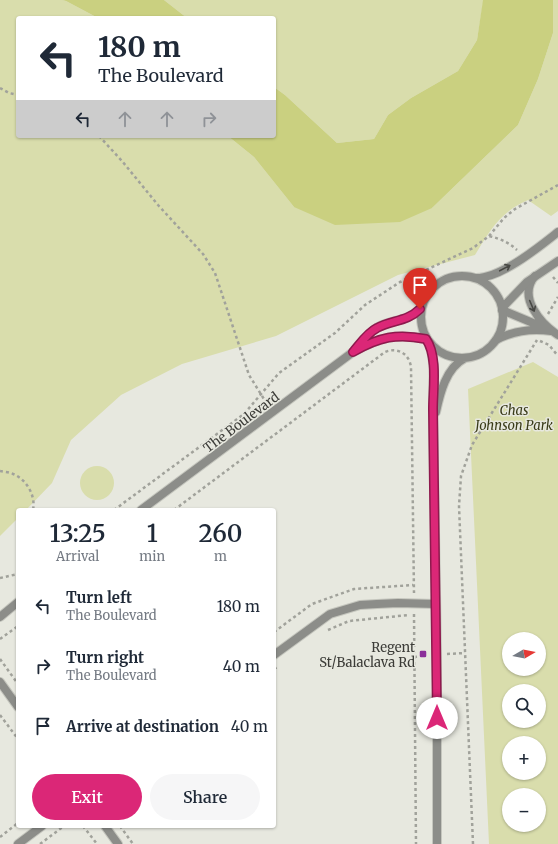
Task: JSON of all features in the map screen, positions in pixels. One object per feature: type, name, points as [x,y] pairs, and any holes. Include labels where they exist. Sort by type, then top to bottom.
[{"type":"street","points":[[437,844],[434,368],[428,341],[421,323],[422,306],[428,294],[437,284],[449,278],[462,276],[480,278],[488,276],[526,256],[558,232]]},
{"type":"street","points":[[502,310],[518,291],[535,276],[558,262]]},
{"type":"street","points":[[535,276],[529,286],[529,296],[543,327]]},
{"type":"street","points":[[468,277],[480,281],[491,289],[498,299],[502,310],[501,327],[496,340]]},
{"type":"street","name":"The Boulevard","points":[[353,352],[366,336],[375,329],[386,324],[408,318],[415,314],[422,306]]},
{"type":"street","points":[[502,310],[555,333]]},
{"type":"street","points":[[428,341],[445,355],[465,358],[477,356],[496,340],[514,332],[543,327],[555,333]]},
{"type":"street","name":"The Boulevard","points":[[145,508],[353,352],[373,342],[390,337],[406,336],[428,341]]},
{"type":"street","points":[[434,424],[440,395],[448,376],[454,367],[465,358]]},
{"type":"street","points":[[276,653],[330,614],[360,605],[388,603],[436,604]]},
{"type":"street","points":[[0,617],[16,604]]},
{"type":"street","points":[[0,682],[16,704]]},
{"type":"street","points":[[18,844],[39,828]]},
{"type":"street","points":[[106,828],[118,844]]},
{"type":"path","points":[[0,88],[16,94]]},
{"type":"path","points":[[101,138],[158,205],[204,254],[215,273],[247,369],[273,413]]},
{"type":"path","points":[[117,508],[244,414],[279,373],[335,333],[365,305],[381,293],[400,282],[473,248],[489,236],[504,218],[516,209],[558,185]]},
{"type":"path","points":[[489,236],[500,238],[526,256]]},
{"type":"path","points":[[545,270],[558,283]]},
{"type":"path","points":[[472,844],[459,506],[460,487],[464,464],[472,445],[538,340],[558,296]]},
{"type":"path","points":[[538,340],[549,345],[558,356]]},
{"type":"path","points":[[177,508],[385,352],[392,350],[403,352],[408,359],[411,367],[416,844]]},
{"type":"path","points":[[0,471],[11,473],[26,482],[33,499],[33,508]]},
{"type":"path","points":[[0,578],[16,574]]},
{"type":"path","points":[[325,631],[349,621],[414,615]]},
{"type":"path","points":[[0,639],[16,627]]},
{"type":"path","points":[[0,659],[16,681]]},
{"type":"path","points":[[276,668],[280,665]]},
{"type":"path","points":[[0,715],[16,736]]},
{"type":"path","points":[[0,837],[16,825]]},
{"type":"path","points":[[40,844],[61,828]]},
{"type":"path","points":[[85,828],[97,844]]},
{"type":"path","points":[[121,828],[133,844]]},
{"type":"green space","points":[[0,0],[62,0],[94,16],[16,16],[16,138],[230,138],[254,157],[294,207],[432,208],[518,125],[538,79],[553,33],[553,0],[558,0],[558,211],[551,216],[528,200],[510,210],[503,216],[491,230],[475,255],[398,275],[276,336],[182,364],[121,395],[71,440],[52,483],[28,508],[16,508],[16,520],[0,536]]},
{"type":"green space","points":[[164,0],[483,0],[477,40],[458,71],[411,98],[388,115],[374,139],[337,143],[276,88],[276,16],[184,16]]},
{"type":"green space","name":"Chas Johnson Park","points":[[533,362],[558,377],[558,844],[489,844],[468,389]]},
{"type":"green space","points":[[94,466],[100,466],[104,467],[111,473],[114,483],[113,490],[107,497],[100,500],[94,500],[90,499],[83,493],[80,486],[80,480],[81,476],[87,469]]},
{"type":"shaded area","points":[[62,0],[164,0],[184,16],[94,16]]},
{"type":"shaded area","points":[[483,0],[553,0],[553,33],[538,79],[518,125],[432,208],[400,222],[335,225],[294,207],[254,157],[230,138],[276,138],[276,88],[337,143],[374,139],[388,115],[411,98],[458,71],[477,40]]},
{"type":"place","name":"Regent St/Balaclava Rd","points":[[423,654]]},
{"type":"route","points":[[420,309],[408,318],[378,327],[366,336],[353,352],[386,337],[414,336],[426,339],[430,343],[434,368],[433,409],[437,718]]}]
